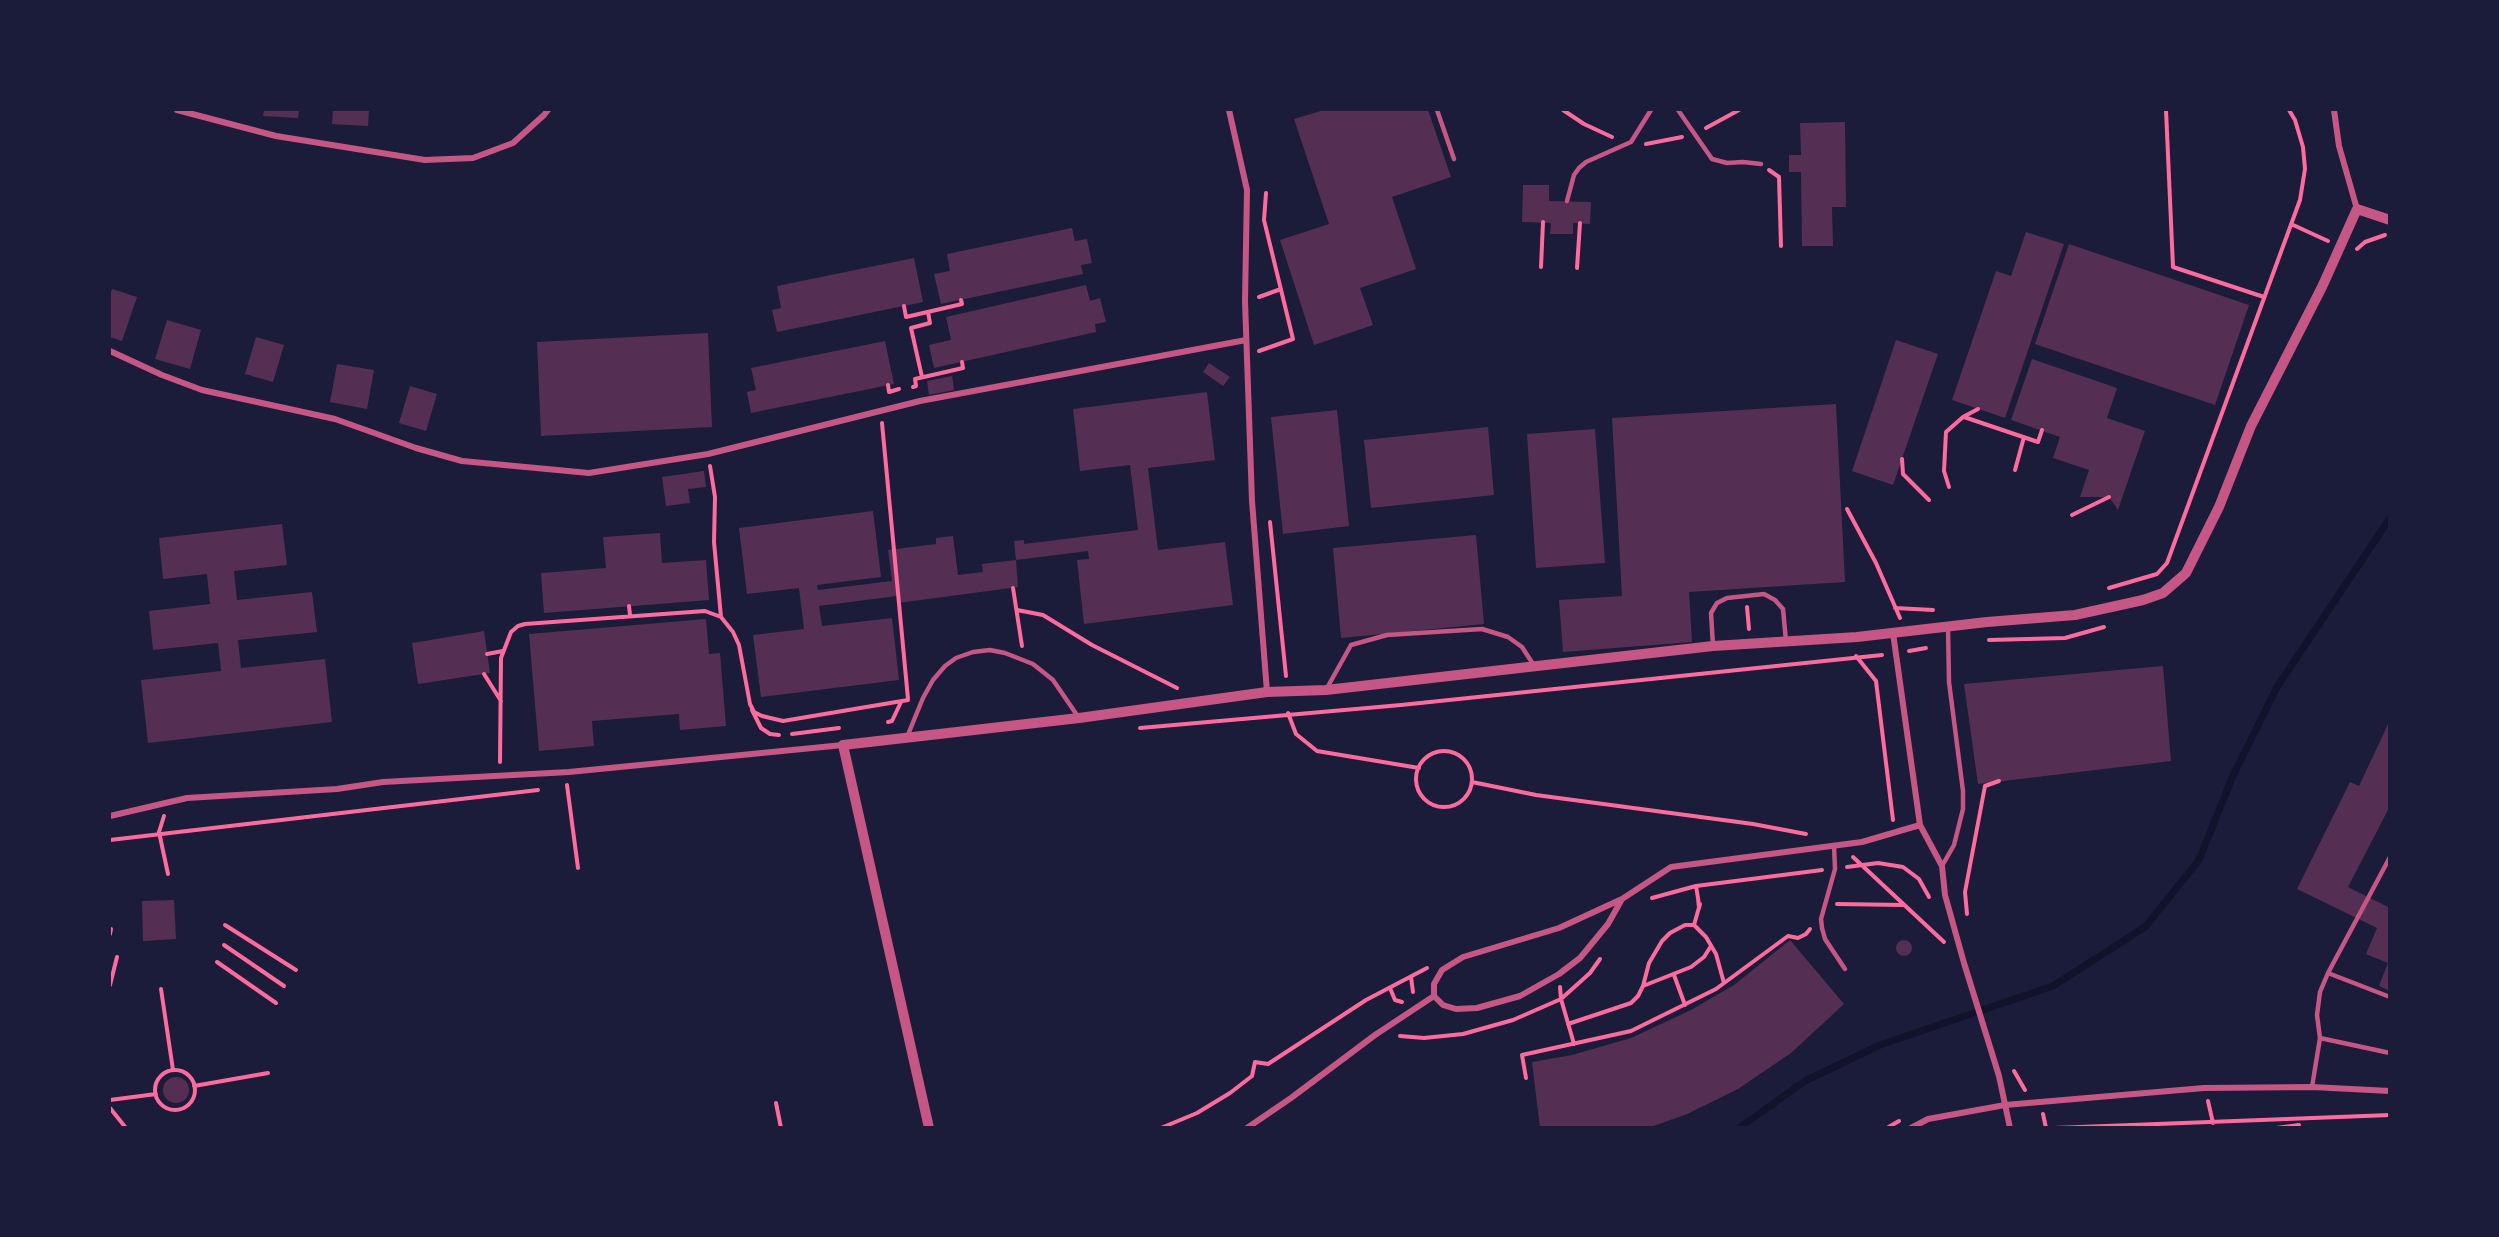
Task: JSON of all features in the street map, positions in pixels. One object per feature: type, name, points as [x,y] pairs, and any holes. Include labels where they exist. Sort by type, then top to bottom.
[{"type":"street","points":[[177,110],[276,136],[425,160],[473,158],[513,143],[548,110]]},
{"type":"street","points":[[1228,110],[1247,190],[1245,301],[1252,501],[1267,692]]},
{"type":"street","points":[[110,816],[187,798],[337,789],[383,782],[569,772],[907,738],[1079,718],[1200,699],[1267,692],[1326,690],[1713,646],[1906,632],[2075,615],[2163,593],[2186,573],[2219,507],[2252,426],[2342,247],[2357,208],[2339,146],[2334,110]]},
{"type":"street","points":[[2357,208],[2390,220]]},
{"type":"street","points":[[110,351],[162,375],[202,390],[335,419],[416,448],[462,461],[589,473],[708,453],[881,410],[1074,370],[1246,340]]},
{"type":"street","points":[[1893,633],[1920,825],[1942,866],[1945,895],[1999,1076],[2010,1128]]},
{"type":"street","points":[[843,745],[929,1128]]},
{"type":"street","points":[[1622,899],[1594,944],[1580,958],[1564,971],[1520,996],[1477,1008],[1456,1009],[1443,1005],[1434,996],[1434,984],[1442,970],[1463,957],[1559,928],[1622,899],[1671,867],[1862,842],[1920,825]]},
{"type":"street","points":[[1246,1128],[1291,1098],[1375,1035],[1434,996]]},
{"type":"street","points":[[1911,1128],[1928,1119],[2005,1105],[2204,1088],[2312,1087],[2390,1091]]},
{"type":"lane","points":[[1437,110],[1454,159]]},
{"type":"lane","points":[[1567,201],[1574,175],[1579,168],[1586,162],[1630,142],[1651,110]]},
{"type":"lane","points":[[1678,110],[1712,159],[1727,163],[1761,164]]},
{"type":"lane","points":[[1713,646],[1711,613],[1717,603],[1727,598],[1764,594],[1775,600],[1783,609],[1786,641]]},
{"type":"lane","points":[[1942,866],[1954,844],[1963,809],[1963,791],[1949,682],[1948,627]]},
{"type":"lane","points":[[1326,690],[1351,645],[1387,635],[1482,629],[1508,637],[1522,647],[1534,666]]},
{"type":"lane","points":[[907,738],[923,698],[933,680],[945,666],[973,652],[990,650],[1024,660],[1043,671],[1053,680],[1079,718]]},
{"type":"lane","points":[[1837,845],[1835,869],[1821,919],[1825,939],[1845,969]]},
{"type":"lane","points":[[2312,1087],[2320,1038],[2317,1015],[2320,992],[2390,857]]},
{"type":"lane","points":[[2328,973],[2390,998]]},
{"type":"lane","points":[[2320,1038],[2390,1053]]},
{"type":"path","points":[[2166,110],[2172,267],[2264,297]]},
{"type":"path","points":[[2104,590],[2157,574],[2167,563],[2300,200],[2305,169],[2303,147],[2295,120],[2289,110]]},
{"type":"path","points":[[1761,164],[1779,177],[1781,246]]},
{"type":"path","points":[[1254,352],[1293,339],[1264,220],[1266,193]]},
{"type":"path","points":[[1541,267],[1543,222]]},
{"type":"path","points":[[1577,268],[1580,223]]},
{"type":"path","points":[[2291,224],[2342,247],[2352,254],[2365,242],[2388,234]]},
{"type":"path","points":[[1245,301],[1281,289]]},
{"type":"path","points":[[904,306],[906,316],[962,304],[960,300]]},
{"type":"path","points":[[922,377],[910,328],[930,323],[928,312]]},
{"type":"path","points":[[888,385],[889,392],[916,386],[915,379],[963,368],[962,362]]},
{"type":"path","points":[[1949,487],[1944,471],[1946,432],[1963,417],[1978,409]]},
{"type":"path","points":[[881,410],[908,700]]},
{"type":"path","points":[[1963,417],[2038,442],[2042,430]]},
{"type":"path","points":[[2015,470],[2024,437]]},
{"type":"path","points":[[708,453],[715,497],[714,542],[722,617]]},
{"type":"path","points":[[1902,459],[1903,474],[1929,500]]},
{"type":"path","points":[[2072,515],[2109,497]]},
{"type":"path","points":[[1847,509],[1876,563],[1906,632]]},
{"type":"path","points":[[1270,521],[1288,715],[1296,734],[1317,751],[1419,768]]},
{"type":"path","points":[[1013,588],[1024,660]]},
{"type":"path","points":[[1746,596],[1750,644]]},
{"type":"path","points":[[629,606],[630,615]]},
{"type":"path","points":[[1894,608],[1942,610]]},
{"type":"path","points":[[1017,610],[1043,615],[1092,645],[1200,699],[1228,720]]},
{"type":"path","points":[[500,775],[503,651],[511,632],[525,624],[705,611],[722,617],[728,623],[739,645],[750,704],[755,720],[761,728],[775,735],[850,726]]},
{"type":"path","points":[[1980,640],[2065,638],[2108,626]]},
{"type":"path","points":[[1137,728],[1288,715],[1896,653],[1948,643]]},
{"type":"path","points":[[487,654],[503,651]]},
{"type":"path","points":[[1856,656],[1876,681],[1894,818],[1892,824]]},
{"type":"path","points":[[484,674],[501,702]]},
{"type":"path","points":[[750,704],[754,711],[762,716],[783,721],[923,698]]},
{"type":"path","points":[[883,722],[892,721],[902,702]]},
{"type":"path","points":[[1448,752],[1461,757],[1466,762],[1472,775],[1472,782],[1466,797],[1459,803],[1451,806],[1434,805],[1420,794],[1417,777],[1422,762],[1434,753],[1448,752]]},
{"type":"path","points":[[569,772],[567,786],[578,868]]},
{"type":"path","points":[[1968,922],[1965,892],[1985,786],[1999,781]]},
{"type":"path","points":[[1472,782],[1536,795],[1753,824],[1810,834]]},
{"type":"path","points":[[555,788],[579,785]]},
{"type":"path","points":[[110,840],[159,832],[544,789]]},
{"type":"path","points":[[168,803],[159,832],[168,874]]},
{"type":"path","points":[[1837,845],[1945,943],[1941,932]]},
{"type":"path","points":[[1835,869],[1889,863],[1903,867],[1919,879],[1931,900]]},
{"type":"path","points":[[1694,925],[1696,915],[1700,904],[1699,908],[1698,898],[1696,886]]},
{"type":"path","points":[[1526,1078],[1522,1055],[1631,1031],[1663,1020],[1685,1005],[1716,989],[1788,936],[1798,938],[1806,934],[1824,910],[1837,903],[1905,905]]},
{"type":"path","points":[[225,925],[296,970]]},
{"type":"path","points":[[1568,1024],[1630,1003],[1638,996],[1649,963],[1662,941],[1670,933],[1685,925],[1694,925],[1711,946],[1720,965],[1724,983]]},
{"type":"path","points":[[224,945],[284,986]]},
{"type":"path","points":[[1643,986],[1691,967],[1704,957],[1711,946]]},
{"type":"path","points":[[110,986],[117,957]]},
{"type":"path","points":[[217,962],[276,1003]]},
{"type":"path","points":[[1674,975],[1685,1005]]},
{"type":"path","points":[[1411,977],[1414,988],[1412,997]]},
{"type":"path","points":[[1390,988],[1395,1000],[1407,1002]]},
{"type":"path","points":[[161,989],[173,1070]]},
{"type":"path","points":[[1716,989],[1719,994]]},
{"type":"path","points":[[1561,999],[1574,1044]]},
{"type":"path","points":[[173,1070],[189,1076],[194,1086],[191,1101],[179,1109],[164,1107],[156,1094],[157,1081],[161,1076],[173,1070]]},
{"type":"path","points":[[194,1086],[268,1074]]},
{"type":"path","points":[[110,1100],[156,1094]]},
{"type":"path","points":[[776,1103],[781,1128]]},
{"type":"path","points":[[110,1108],[126,1128]]},
{"type":"path","points":[[2055,1128],[2230,1125],[2298,1117],[2390,1115]]},
{"type":"path","points":[[2276,1128],[2299,1126],[2298,1117]]},
{"type":"building","points":[[264,110],[299,110],[298,118],[263,116]]},
{"type":"building","points":[[333,110],[369,110],[368,126],[332,124]]},
{"type":"building","points":[[1324,110],[1428,110],[1451,177],[1392,197],[1416,269],[1360,288],[1373,325],[1314,345],[1280,240],[1329,224],[1294,119]]},
{"type":"building","points":[[1845,122],[1846,207],[1832,207],[1833,246],[1802,246],[1801,172],[1789,172],[1789,155],[1801,155],[1800,123]]},
{"type":"building","points":[[1523,185],[1549,185],[1549,201],[1591,202],[1590,224],[1573,223],[1573,234],[1550,234],[1551,223],[1522,222]]},
{"type":"building","points":[[1072,228],[1075,241],[1087,239],[1092,263],[1081,265],[1083,274],[941,304],[934,274],[950,271],[947,254]]},
{"type":"building","points":[[2026,232],[2064,244],[2005,418],[1952,400],[1996,271],[2011,276]]},
{"type":"building","points":[[2069,244],[2249,305],[2215,405],[2035,344]]},
{"type":"building","points":[[914,258],[923,302],[777,332],[772,310],[781,308],[777,286]]},
{"type":"building","points":[[1086,285],[1090,301],[1100,298],[1106,322],[1095,324],[1096,332],[934,368],[929,345],[951,340],[946,317]]},
{"type":"building","points":[[112,289],[137,297],[122,341],[110,337]]},
{"type":"building","points":[[167,320],[201,330],[190,369],[155,359]]},
{"type":"building","points":[[708,333],[712,427],[541,436],[537,342]]},
{"type":"building","points":[[256,337],[284,345],[273,382],[245,374]]},
{"type":"building","points":[[1896,340],[1938,354],[1893,485],[1852,471]]},
{"type":"building","points":[[885,341],[894,384],[751,413],[747,392],[756,390],[751,368]]},
{"type":"building","points":[[2032,359],[2117,388],[2107,418],[2145,431],[2118,510],[2109,497],[2080,497],[2089,470],[2053,458],[2060,437],[2011,420]]},
{"type":"building","points":[[1209,363],[1230,377],[1223,386],[1203,372]]},
{"type":"building","points":[[337,364],[374,370],[367,409],[330,402]]},
{"type":"building","points":[[952,376],[954,390],[929,395],[927,381]]},
{"type":"building","points":[[410,386],[437,394],[426,431],[399,423]]},
{"type":"building","points":[[1207,392],[1215,460],[1148,468],[1158,550],[1225,542],[1233,605],[1084,624],[1077,560],[1089,559],[1088,551],[1016,560],[1014,541],[1024,540],[1024,544],[1138,530],[1130,465],[1080,471],[1073,409]]},
{"type":"building","points":[[1836,404],[1845,582],[1689,592],[1692,642],[1563,652],[1559,600],[1622,596],[1612,418]]},
{"type":"building","points":[[1337,410],[1349,526],[1283,534],[1271,417]]},
{"type":"building","points":[[1488,427],[1494,495],[1371,508],[1364,440]]},
{"type":"building","points":[[1595,429],[1605,563],[1536,568],[1527,434]]},
{"type":"building","points":[[704,471],[706,487],[688,489],[690,503],[666,506],[662,477]]},
{"type":"building","points":[[873,511],[881,577],[817,585],[818,590],[892,581],[888,550],[936,544],[936,538],[953,536],[958,575],[983,572],[982,564],[1016,560],[1018,587],[898,603],[897,596],[819,606],[822,626],[892,618],[899,680],[761,697],[753,635],[804,629],[799,588],[747,594],[739,528]]},
{"type":"building","points":[[282,524],[287,565],[234,571],[237,600],[312,592],[317,632],[238,640],[241,668],[325,659],[332,722],[148,743],[141,680],[221,671],[218,643],[153,650],[149,611],[210,604],[207,574],[163,579],[159,538]]},
{"type":"building","points":[[660,533],[662,563],[706,560],[709,600],[544,613],[541,573],[606,568],[603,537]]},
{"type":"building","points":[[1476,535],[1484,624],[1341,638],[1333,548]]},
{"type":"building","points":[[706,619],[709,654],[720,653],[726,726],[680,730],[679,714],[592,721],[594,746],[539,751],[529,634]]},
{"type":"building","points":[[484,631],[490,673],[418,684],[412,643]]},
{"type":"building","points":[[2163,666],[2171,761],[1978,784],[1964,684]]},
{"type":"building","points":[[2390,720],[2390,806],[2348,887],[2388,907],[2390,903],[2390,991],[2379,986],[2388,963],[2366,954],[2377,928],[2297,889],[2350,782],[2359,786]]},
{"type":"building","points":[[174,900],[176,939],[143,941],[142,901]]},
{"type":"building","points":[[1790,940],[1844,1004],[1791,1053],[1738,1089],[1687,1114],[1648,1128],[1540,1128],[1532,1062],[1572,1055],[1631,1038],[1691,1010],[1734,985]]},
{"type":"building","points":[[1904,940],[1910,942],[1912,948],[1910,954],[1904,956],[1898,954],[1896,948],[1898,942]]},
{"type":"building","points":[[176,1077],[185,1081],[189,1090],[185,1099],[176,1103],[167,1099],[163,1090],[167,1081]]},
{"type":"waterway","points":[[1739,1128],[1805,1081],[1880,1045],[2053,986],[2145,927],[2199,860],[2232,778],[2277,687],[2390,518]]}]
